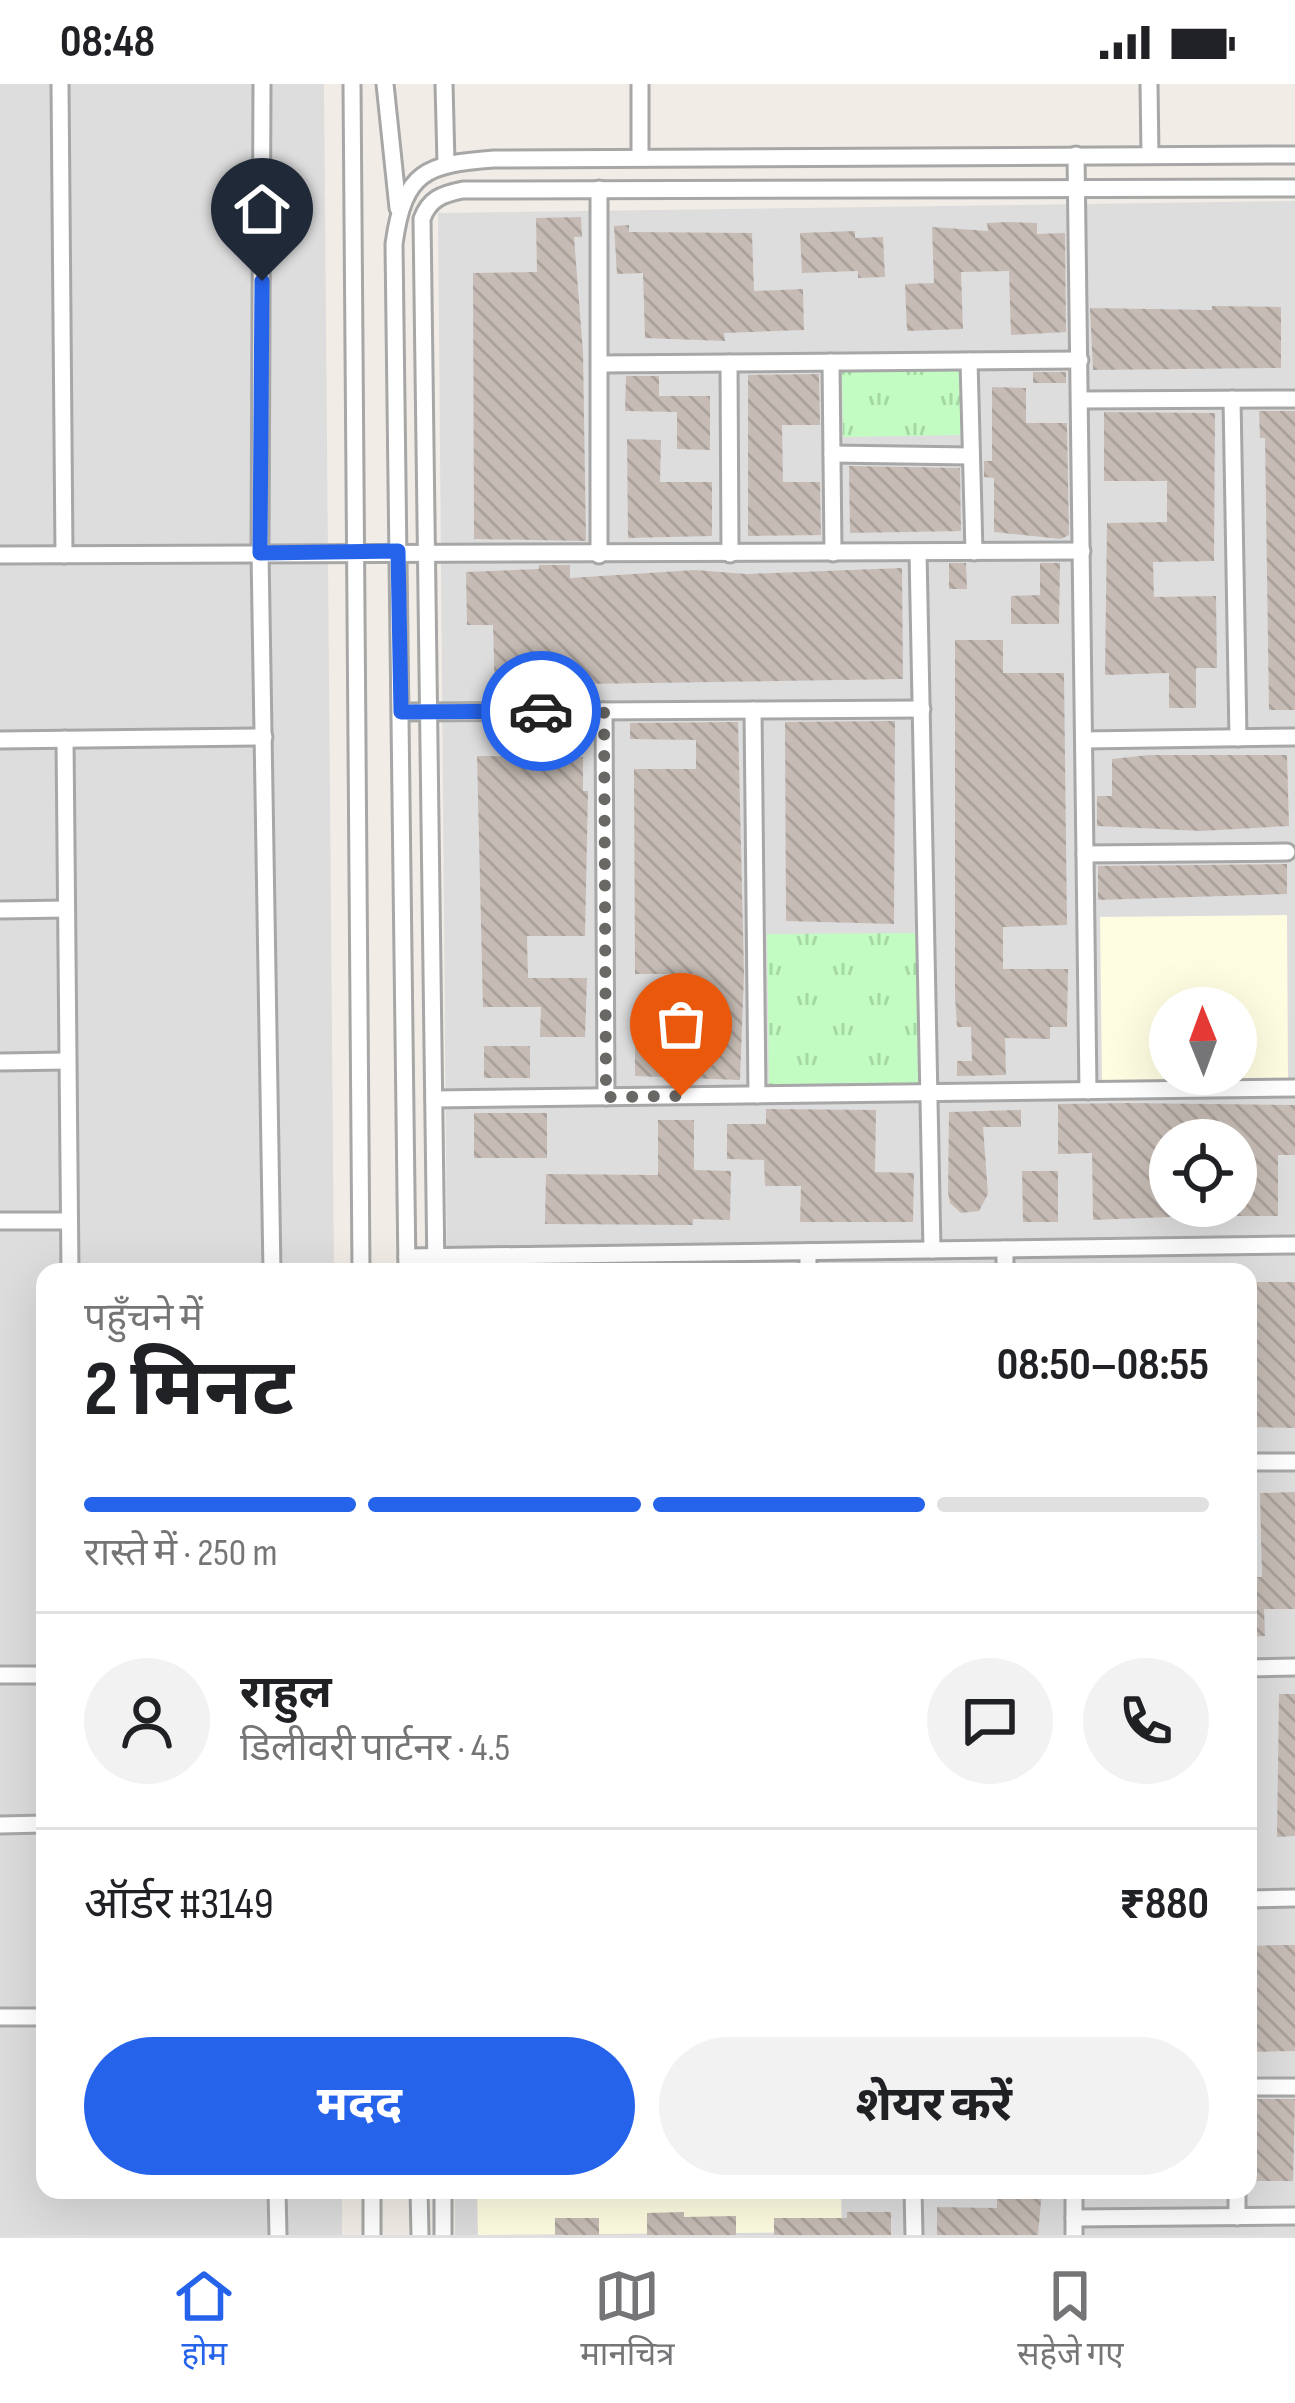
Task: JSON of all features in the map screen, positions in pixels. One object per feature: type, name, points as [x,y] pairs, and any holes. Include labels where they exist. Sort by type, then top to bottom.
[{"type":"street","points":[[60,84],[64,555]]},
{"type":"street","points":[[262,84],[260,553],[272,1263]]},
{"type":"street","points":[[352,84],[361,1263]]},
{"type":"street","points":[[385,84],[399,211],[394,244],[407,1263]]},
{"type":"street","points":[[444,84],[446,163]]},
{"type":"street","points":[[640,84],[640,157]]},
{"type":"street","points":[[1149,84],[1150,155]]},
{"type":"street","points":[[1076,155],[1088,1091]]},
{"type":"street","points":[[399,211],[420,176],[446,163],[640,157],[1295,155]]},
{"type":"street","points":[[436,1263],[423,213],[438,196],[463,190],[1295,188]]},
{"type":"street","points":[[599,189],[599,555]]},
{"type":"street","points":[[600,364],[1079,360]]},
{"type":"street","points":[[831,362],[833,553]]},
{"type":"street","points":[[969,362],[974,552]]},
{"type":"street","points":[[729,363],[730,554]]},
{"type":"street","points":[[1232,399],[1238,738]]},
{"type":"street","points":[[1080,400],[1295,399]]},
{"type":"street","points":[[832,454],[971,456]]},
{"type":"street","points":[[0,555],[1082,551]]},
{"type":"street","points":[[918,552],[932,1250]]},
{"type":"street","points":[[401,712],[922,709]]},
{"type":"street","points":[[753,710],[757,1095]]},
{"type":"street","points":[[604,711],[606,1097]]},
{"type":"street","points":[[0,740],[264,737]]},
{"type":"street","points":[[1084,740],[1295,737]]},
{"type":"street","points":[[65,739],[70,1263]]},
{"type":"street","points":[[1085,854],[1287,852]]},
{"type":"street","points":[[0,910],[66,909]]},
{"type":"street","points":[[0,1062],[67,1061]]},
{"type":"street","points":[[434,1100],[1295,1088]]},
{"type":"street","points":[[0,1221],[69,1221]]},
{"type":"street","points":[[611,1263],[808,1252],[1295,1245]]},
{"type":"street","points":[[1005,1249],[1005,1263]]},
{"type":"street","points":[[808,1252],[808,1263]]},
{"type":"street","points":[[1257,1462],[1295,1462]]},
{"type":"street","points":[[1257,1668],[1295,1667]]},
{"type":"street","points":[[0,1675],[36,1675]]},
{"type":"street","points":[[0,1825],[36,1824]]},
{"type":"street","points":[[1257,1899],[1295,1898]]},
{"type":"street","points":[[0,2017],[36,2017]]},
{"type":"street","points":[[1257,2087],[1295,2086]]},
{"type":"street","points":[[277,2199],[278,2235]]},
{"type":"street","points":[[372,2199],[372,2235]]},
{"type":"street","points":[[419,2199],[420,2235]]},
{"type":"street","points":[[443,2199],[443,2235]]},
{"type":"street","points":[[914,2199],[914,2235]]},
{"type":"street","points":[[1237,2199],[1237,2217]]},
{"type":"street","points":[[1074,2227],[1295,2216]]},
{"type":"shaded area","points":[[0,84],[324,84],[334,1263],[36,1263],[36,2199],[342,2199],[342,2235],[0,2235]]},
{"type":"shaded area","points":[[1295,201],[1295,2235],[455,2235],[455,2199],[1257,2199],[1257,1263],[447,1263],[438,213]]},
{"type":"shaded area","points":[[1287,915],[1288,1079],[1257,1079],[1257,987],[1149,987],[1149,1080],[1102,1081],[1100,917]]},
{"type":"shaded area","points":[[477,2199],[841,2199],[842,2232],[478,2235]]},
{"type":"green space","points":[[960,369],[961,435],[843,437],[842,371]]},
{"type":"green space","points":[[916,933],[918,1083],[769,1084],[767,934]]},
{"type":"building","points":[[581,217],[582,237],[574,237],[583,352],[586,541],[474,539],[473,273],[537,272],[536,218]]},
{"type":"building","points":[[987,223],[1037,223],[1037,234],[1065,233],[1066,332],[1011,335],[1009,271],[961,272],[963,329],[907,331],[905,284],[934,283],[932,227],[988,231]]},
{"type":"building","points":[[629,225],[629,232],[752,233],[754,291],[803,289],[804,330],[724,333],[725,341],[645,338],[643,273],[617,274],[614,226]]},
{"type":"building","points":[[855,231],[855,238],[883,237],[885,277],[858,278],[858,271],[802,273],[800,233]]},
{"type":"building","points":[[1212,306],[1281,307],[1281,368],[1093,370],[1090,308],[1212,310]]},
{"type":"building","points":[[1033,372],[1066,372],[1066,383],[1033,383]]},
{"type":"building","points":[[819,374],[820,425],[782,425],[783,482],[820,482],[821,535],[748,536],[748,375]]},
{"type":"building","points":[[626,376],[659,376],[659,396],[710,396],[710,450],[677,449],[677,412],[625,411]]},
{"type":"building","points":[[992,387],[1026,388],[1026,423],[1067,423],[1069,535],[1061,539],[994,532],[994,478],[984,477],[984,461],[992,461]]},
{"type":"building","points":[[1259,411],[1295,411],[1295,710],[1269,710],[1265,438],[1260,438]]},
{"type":"building","points":[[1104,412],[1215,413],[1214,561],[1153,562],[1154,597],[1216,596],[1217,668],[1196,668],[1196,708],[1169,708],[1169,673],[1105,675],[1107,523],[1167,522],[1167,481],[1104,481]]},
{"type":"building","points":[[627,439],[661,440],[660,482],[712,482],[712,536],[628,538]]},
{"type":"building","points":[[849,466],[960,468],[961,531],[850,533]]},
{"type":"building","points":[[949,563],[966,563],[967,589],[949,589]]},
{"type":"building","points":[[1040,563],[1060,563],[1059,624],[1011,624],[1011,596],[1040,595]]},
{"type":"building","points":[[539,565],[570,565],[570,578],[695,570],[746,574],[902,568],[903,679],[516,685],[517,696],[495,697],[493,625],[467,625],[466,572],[539,569]]},
{"type":"building","points":[[955,640],[1003,640],[1003,673],[1064,673],[1067,925],[1003,927],[1003,969],[1068,969],[1067,1027],[1050,1027],[1050,1039],[1005,1038],[1006,1075],[957,1076],[957,1061],[972,1061],[971,1027],[957,1027],[955,996]]},
{"type":"building","points":[[895,721],[894,924],[786,921],[785,722]]},
{"type":"building","points":[[738,722],[744,974],[740,1080],[635,1076],[635,1003],[695,1003],[694,974],[635,974],[634,769],[696,769],[696,740],[630,739],[630,723]]},
{"type":"building","points":[[1287,755],[1289,826],[1201,831],[1097,826],[1097,796],[1112,796],[1112,759]]},
{"type":"building","points":[[477,756],[583,757],[583,791],[588,791],[585,936],[527,936],[528,978],[587,978],[585,1037],[540,1037],[541,1007],[483,1007]]},
{"type":"building","points":[[1287,864],[1287,894],[1098,900],[1098,866]]},
{"type":"building","points":[[484,1046],[530,1046],[530,1078],[484,1078]]},
{"type":"building","points":[[1058,1104],[1295,1105],[1295,1155],[1278,1155],[1278,1216],[1257,1216],[1257,1119],[1149,1119],[1149,1218],[1093,1220],[1092,1153],[1058,1154]]},
{"type":"building","points":[[766,1109],[876,1110],[875,1172],[914,1173],[913,1222],[800,1222],[801,1186],[765,1186],[764,1160],[727,1159],[727,1124],[766,1124]]},
{"type":"building","points":[[1021,1110],[1021,1127],[983,1127],[988,1194],[979,1211],[961,1213],[950,1203],[948,1192],[949,1112]]},
{"type":"building","points":[[474,1113],[547,1113],[547,1158],[474,1158]]},
{"type":"building","points":[[658,1120],[694,1120],[694,1170],[731,1171],[730,1220],[693,1219],[693,1225],[545,1224],[546,1174],[658,1175]]},
{"type":"building","points":[[1022,1171],[1058,1171],[1058,1222],[1023,1222]]},
{"type":"building","points":[[1257,1282],[1295,1282],[1295,1428],[1257,1427]]},
{"type":"building","points":[[1295,1492],[1295,1609],[1264,1609],[1265,1636],[1257,1636],[1257,1577],[1262,1577],[1260,1493]]},
{"type":"building","points":[[1279,1694],[1295,1694],[1295,1836],[1277,1837]]},
{"type":"building","points":[[1295,1945],[1295,2051],[1257,2052],[1257,1946]]},
{"type":"building","points":[[1257,2099],[1295,2099],[1293,2181],[1257,2181]]},
{"type":"building","points":[[997,2199],[1041,2199],[1038,2235],[937,2235],[937,2207],[997,2208]]},
{"type":"building","points":[[684,2212],[684,2217],[736,2216],[736,2235],[647,2235],[647,2213]]},
{"type":"building","points":[[847,2212],[891,2212],[891,2235],[774,2235],[774,2218],[847,2218]]},
{"type":"building","points":[[555,2218],[599,2218],[599,2235],[555,2235]]},
{"type":"way so far","points":[[541,711],[604,711],[606,1097],[681,1096]]},
{"type":"route","points":[[262,281],[260,553],[398,551],[401,712],[541,711]]}]
